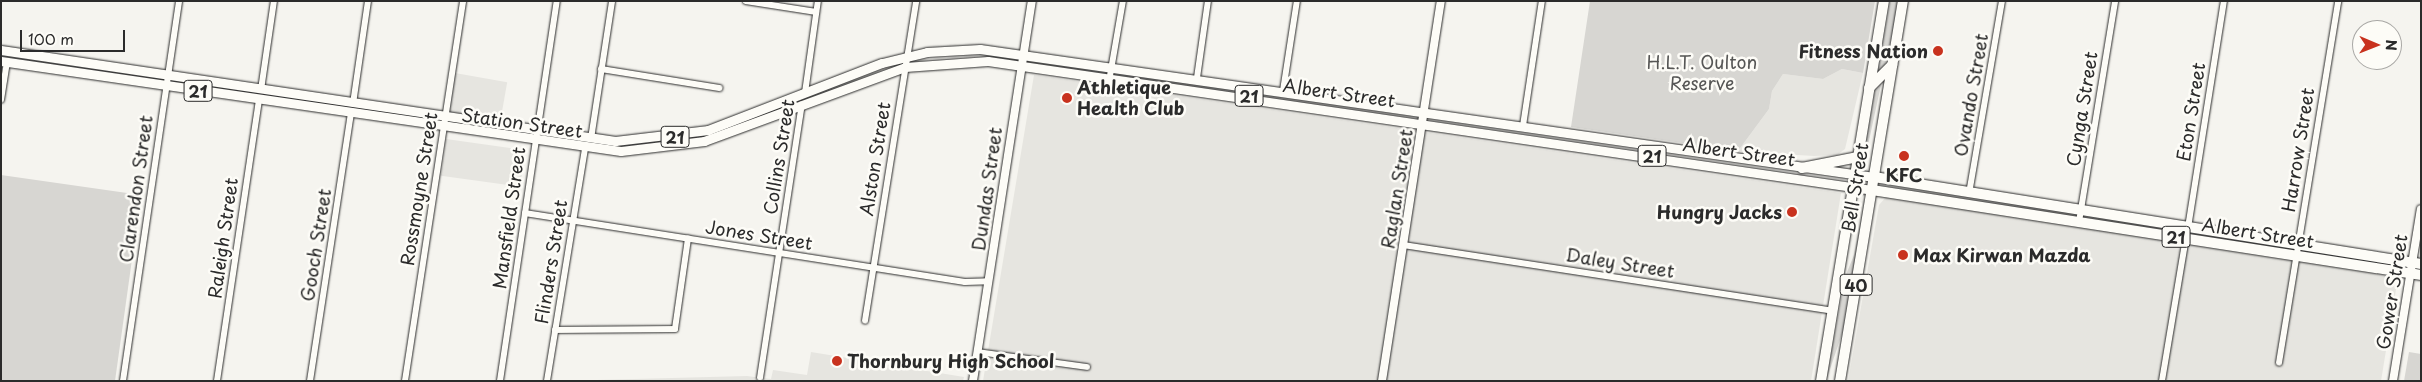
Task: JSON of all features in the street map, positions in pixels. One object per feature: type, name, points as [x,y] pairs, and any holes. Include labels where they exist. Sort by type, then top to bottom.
[{"type":"highway","name":"Bell Street","points":[[1821,381],[1884,1]]},
{"type":"highway","name":"Bell Street","points":[[1840,381],[1903,1]]},
{"type":"highway","points":[[1869,88],[1892,65]]},
{"type":"highway","points":[[1802,168],[1858,157]]},
{"type":"highway","name":"Albert Street","points":[[1874,177],[1951,196],[1969,194],[2080,216]]},
{"type":"highway","name":"Albert Street","points":[[1872,190],[1951,196],[2275,247],[2416,263]]},
{"type":"highway","name":"Albert Street","points":[[2297,250],[2421,275]]},
{"type":"main road","name":"Station Street","points":[[1022,64],[942,62],[905,67],[704,142],[650,150],[585,149],[4,61],[5,51],[590,140],[646,140],[708,130],[805,92],[907,56],[980,49],[1024,53]]},
{"type":"main road","name":"Albert Street","points":[[1024,53],[1699,153],[1874,177]]},
{"type":"main road","name":"Albert Street","points":[[1022,64],[1728,167],[1872,190]]},
{"type":"main road","points":[[1495,133],[1497,122]]},
{"type":"main road","points":[[1555,142],[1557,131]]},
{"type":"main road","points":[[1697,163],[1699,153]]},
{"type":"main road","points":[[1728,167],[1729,157]]},
{"type":"main road","points":[[1774,174],[1776,164]]},
{"type":"street","name":"Clarendon Street","points":[[123,381],[179,1]]},
{"type":"street","points":[[261,90],[274,1]]},
{"type":"street","points":[[353,104],[368,1]]},
{"type":"street","name":"Rossmoyne Street","points":[[405,381],[463,1]]},
{"type":"street","name":"Mansfield Street","points":[[500,381],[557,1]]},
{"type":"street","points":[[590,140],[612,1]]},
{"type":"street","points":[[746,1],[816,12]]},
{"type":"street","name":"Collins Street","points":[[760,378],[818,1]]},
{"type":"street","name":"Alston Street","points":[[865,321],[916,1]]},
{"type":"street","name":"Dundas Street","points":[[973,381],[1032,1]]},
{"type":"street","points":[[1110,76],[1122,1]]},
{"type":"street","points":[[1197,78],[1208,1]]},
{"type":"street","points":[[1283,90],[1297,1]]},
{"type":"street","name":"Raglan Street","points":[[1382,381],[1441,1]]},
{"type":"street","points":[[1522,126],[1542,1]]},
{"type":"street","name":"Ovando Street","points":[[1969,194],[2002,1]]},
{"type":"street","name":"Cynga Street","points":[[2080,216],[2115,1]]},
{"type":"street","name":"Eton Street","points":[[2162,381],[2224,1]]},
{"type":"street","name":"Harrow Street","points":[[2279,363],[2338,1]]},
{"type":"street","points":[[1,100],[4,61]]},
{"type":"street","points":[[602,69],[719,88]]},
{"type":"street","name":"Raleigh Street","points":[[217,381],[259,100]]},
{"type":"street","name":"Gooch Street","points":[[310,381],[351,114]]},
{"type":"street","name":"Flinders Street","points":[[546,381],[585,149]]},
{"type":"street","name":"Gower Street","points":[[2393,381],[2409,273],[2416,263],[2421,209]]},
{"type":"street","name":"Jones Street","points":[[524,213],[965,282],[988,282]]},
{"type":"street","points":[[555,330],[675,330],[688,239]]},
{"type":"street","name":"Daley Street","points":[[1403,246],[1833,311]]},
{"type":"street","points":[[978,352],[1087,367]]},
{"type":"shaded area","points":[[1842,69],[1863,73],[1845,149],[1837,155],[1814,156],[1738,151],[1769,109],[1772,91],[1783,74],[1823,79]]},
{"type":"shaded area","points":[[455,73],[507,82],[500,124],[448,114]]},
{"type":"shaded area","points":[[1034,75],[1841,193],[1811,381],[983,381]]},
{"type":"shaded area","points":[[446,139],[525,150],[520,187],[441,176]]},
{"type":"shaded area","points":[[1886,197],[2398,277],[2381,381],[1848,381],[1879,205]]},
{"type":"shaded area","name":"Thornbury High School","points":[[811,352],[964,377],[963,381],[559,381],[747,376],[771,379],[773,370],[807,375]]},
{"type":"green space","name":"H.L.T. Oulton Reserve","points":[[1590,1],[1875,1],[1863,73],[1842,69],[1823,79],[1783,74],[1772,91],[1769,109],[1738,151],[1571,127]]},
{"type":"green space","points":[[1890,1],[1899,1],[1864,164],[1863,161]]},
{"type":"green space","points":[[1,175],[141,195],[115,381],[1,381]]},
{"type":"green space","points":[[1865,198],[1845,325],[1826,381],[1845,277],[1854,255]]},
{"type":"green space","points":[[2409,352],[2421,354],[2421,381],[2404,381]]},
{"type":"place","name":"Fitness Nation","points":[[1938,51]]},
{"type":"place","name":"Athletique Health Club","points":[[1067,98]]},
{"type":"place","name":"KFC","points":[[1904,156]]},
{"type":"place","name":"Hungry Jacks","points":[[1792,212]]},
{"type":"place","name":"Max Kirwan Mazda","points":[[1903,255]]},
{"type":"place","name":"Thornbury High School","points":[[837,361]]}]
